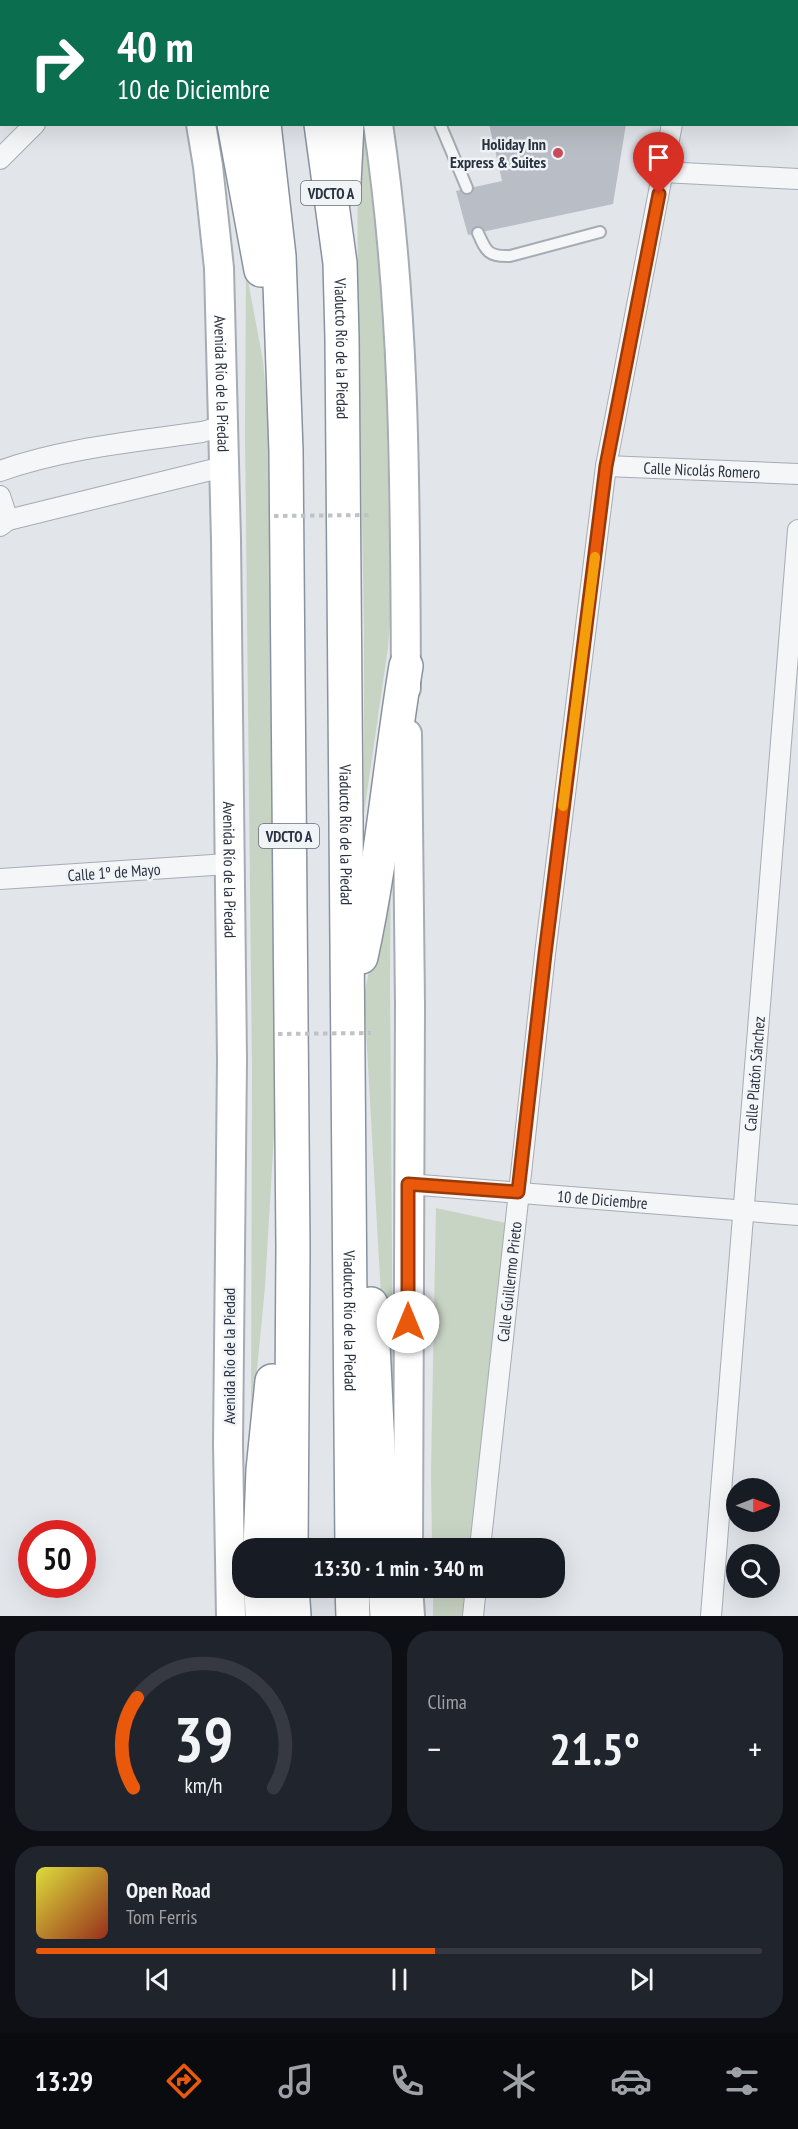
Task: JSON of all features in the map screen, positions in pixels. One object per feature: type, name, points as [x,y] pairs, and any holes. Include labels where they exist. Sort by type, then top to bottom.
[{"type":"highway","points":[[234,126],[264,288],[272,324],[283,354]]},
{"type":"highway","name":"VDCTO A","points":[[264,126],[279,256],[283,354],[293,1247],[291,1538]]},
{"type":"highway","name":"Viaducto Río de la Piedad","points":[[321,126],[340,263],[360,1024],[351,1168],[352,1538]]},
{"type":"highway","points":[[340,263],[347,126]]},
{"type":"highway","points":[[360,1024],[394,737],[406,666]]},
{"type":"highway","points":[[351,1168],[372,1310],[383,1538]]},
{"type":"highway","points":[[260,1538],[263,1470],[279,1281],[293,1247]]},
{"type":"highway","points":[[261,1598],[262,1616]]},
{"type":"highway","points":[[293,1598],[294,1616]]},
{"type":"highway","points":[[352,1598],[353,1616]]},
{"type":"highway","points":[[386,1598],[387,1616]]},
{"type":"main road","name":"Avenida Río de la Piedad","points":[[201,126],[219,268],[226,552],[232,1060],[228,1444],[231,1616]]},
{"type":"main road","points":[[378,126],[396,280],[405,495],[410,1005],[408,1538]]},
{"type":"main road","points":[[409,1598],[410,1616]]},
{"type":"street","points":[[0,159],[33,126]]},
{"type":"street","name":"Calle Guillermo Prieto","points":[[481,1538],[545,954],[606,466],[672,126]]},
{"type":"street","points":[[663,172],[798,179]]},
{"type":"street","points":[[0,471],[54,455],[202,432],[223,426]]},
{"type":"street","name":"Calle Nicolás Romero","points":[[606,466],[798,474]]},
{"type":"street","points":[[0,496],[4,523],[224,467]]},
{"type":"street","name":"Calle Platón Sánchez","points":[[711,1616],[798,530]]},
{"type":"street","name":"Calle 1º de Mayo","points":[[0,879],[228,864]]},
{"type":"street","name":"10 de Diciembre","points":[[408,1184],[798,1215]]},
{"type":"street","points":[[473,1616],[475,1598]]},
{"type":"lane","points":[[441,126],[466,188]]},
{"type":"lane","points":[[477,233],[486,251],[496,257],[510,256],[600,232]]},
{"type":"path","points":[[274,516],[371,515]]},
{"type":"path","points":[[278,1034],[360,1024]]},
{"type":"green space","points":[[357,126],[370,126],[384,296],[391,608],[388,648],[364,813],[364,628]]},
{"type":"green space","points":[[246,270],[263,361],[270,440],[276,1100],[265,1287],[251,1431],[252,1070],[245,434]]},
{"type":"green space","points":[[391,830],[394,1525],[364,995],[373,952]]},
{"type":"green space","points":[[436,1208],[506,1223],[471,1538],[432,1538]]},
{"type":"green space","points":[[433,1598],[465,1598],[463,1616],[433,1616]]},
{"type":"building","name":"Holiday Inn Express & Suites","points":[[489,126],[626,126],[613,204],[468,235],[456,191],[502,181]]},
{"type":"slow traffic","points":[[563,806],[595,557]]},
{"type":"place","name":"Holiday Inn Express & Suites","points":[[558,153]]},
{"type":"route","points":[[408,1322],[408,1184],[518,1192],[545,954],[606,466],[659,194]]}]
